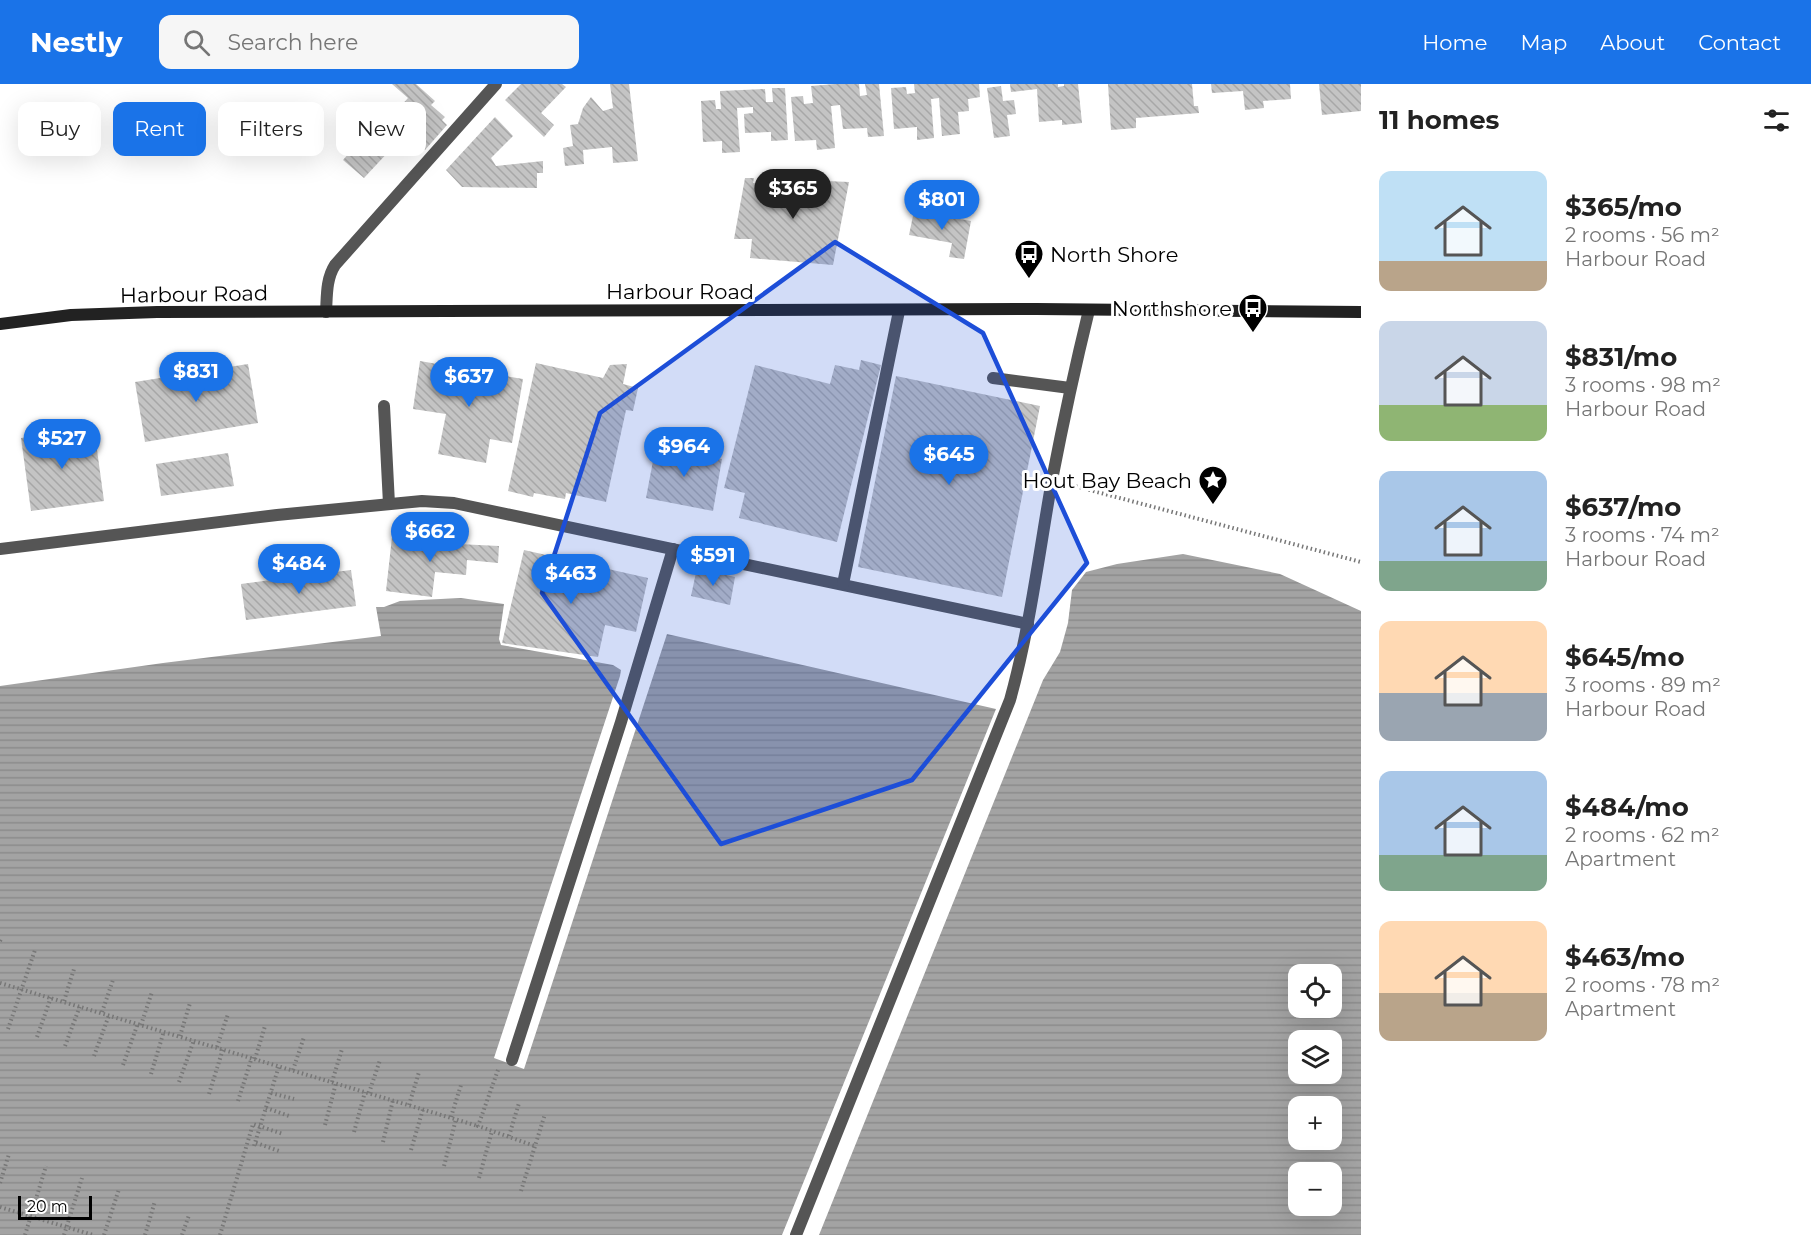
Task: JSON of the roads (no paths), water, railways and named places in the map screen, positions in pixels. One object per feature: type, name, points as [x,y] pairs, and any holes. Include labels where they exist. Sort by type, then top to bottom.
[{"type":"street","points":[[326,312],[328,281],[335,265],[496,84]]},
{"type":"street","points":[[796,1235],[1010,700],[1028,624],[1070,388],[1089,310]]},
{"type":"street","name":"Harbour Road","points":[[0,324],[82,315],[157,312],[1089,310],[1361,312]]},
{"type":"street","points":[[843,584],[898,311]]},
{"type":"street","points":[[993,378],[1070,388]]},
{"type":"street","points":[[384,406],[389,504]]},
{"type":"street","points":[[0,546],[389,504],[422,501],[454,503],[1028,624]]},
{"type":"street","points":[[507,1061],[621,722],[673,549]]},
{"type":"place","name":"North Shore","points":[[1029,280]]},
{"type":"place","name":"Northshore","points":[[1253,334]]},
{"type":"place","name":"Hout Bay Beach","points":[[1213,506]]}]
